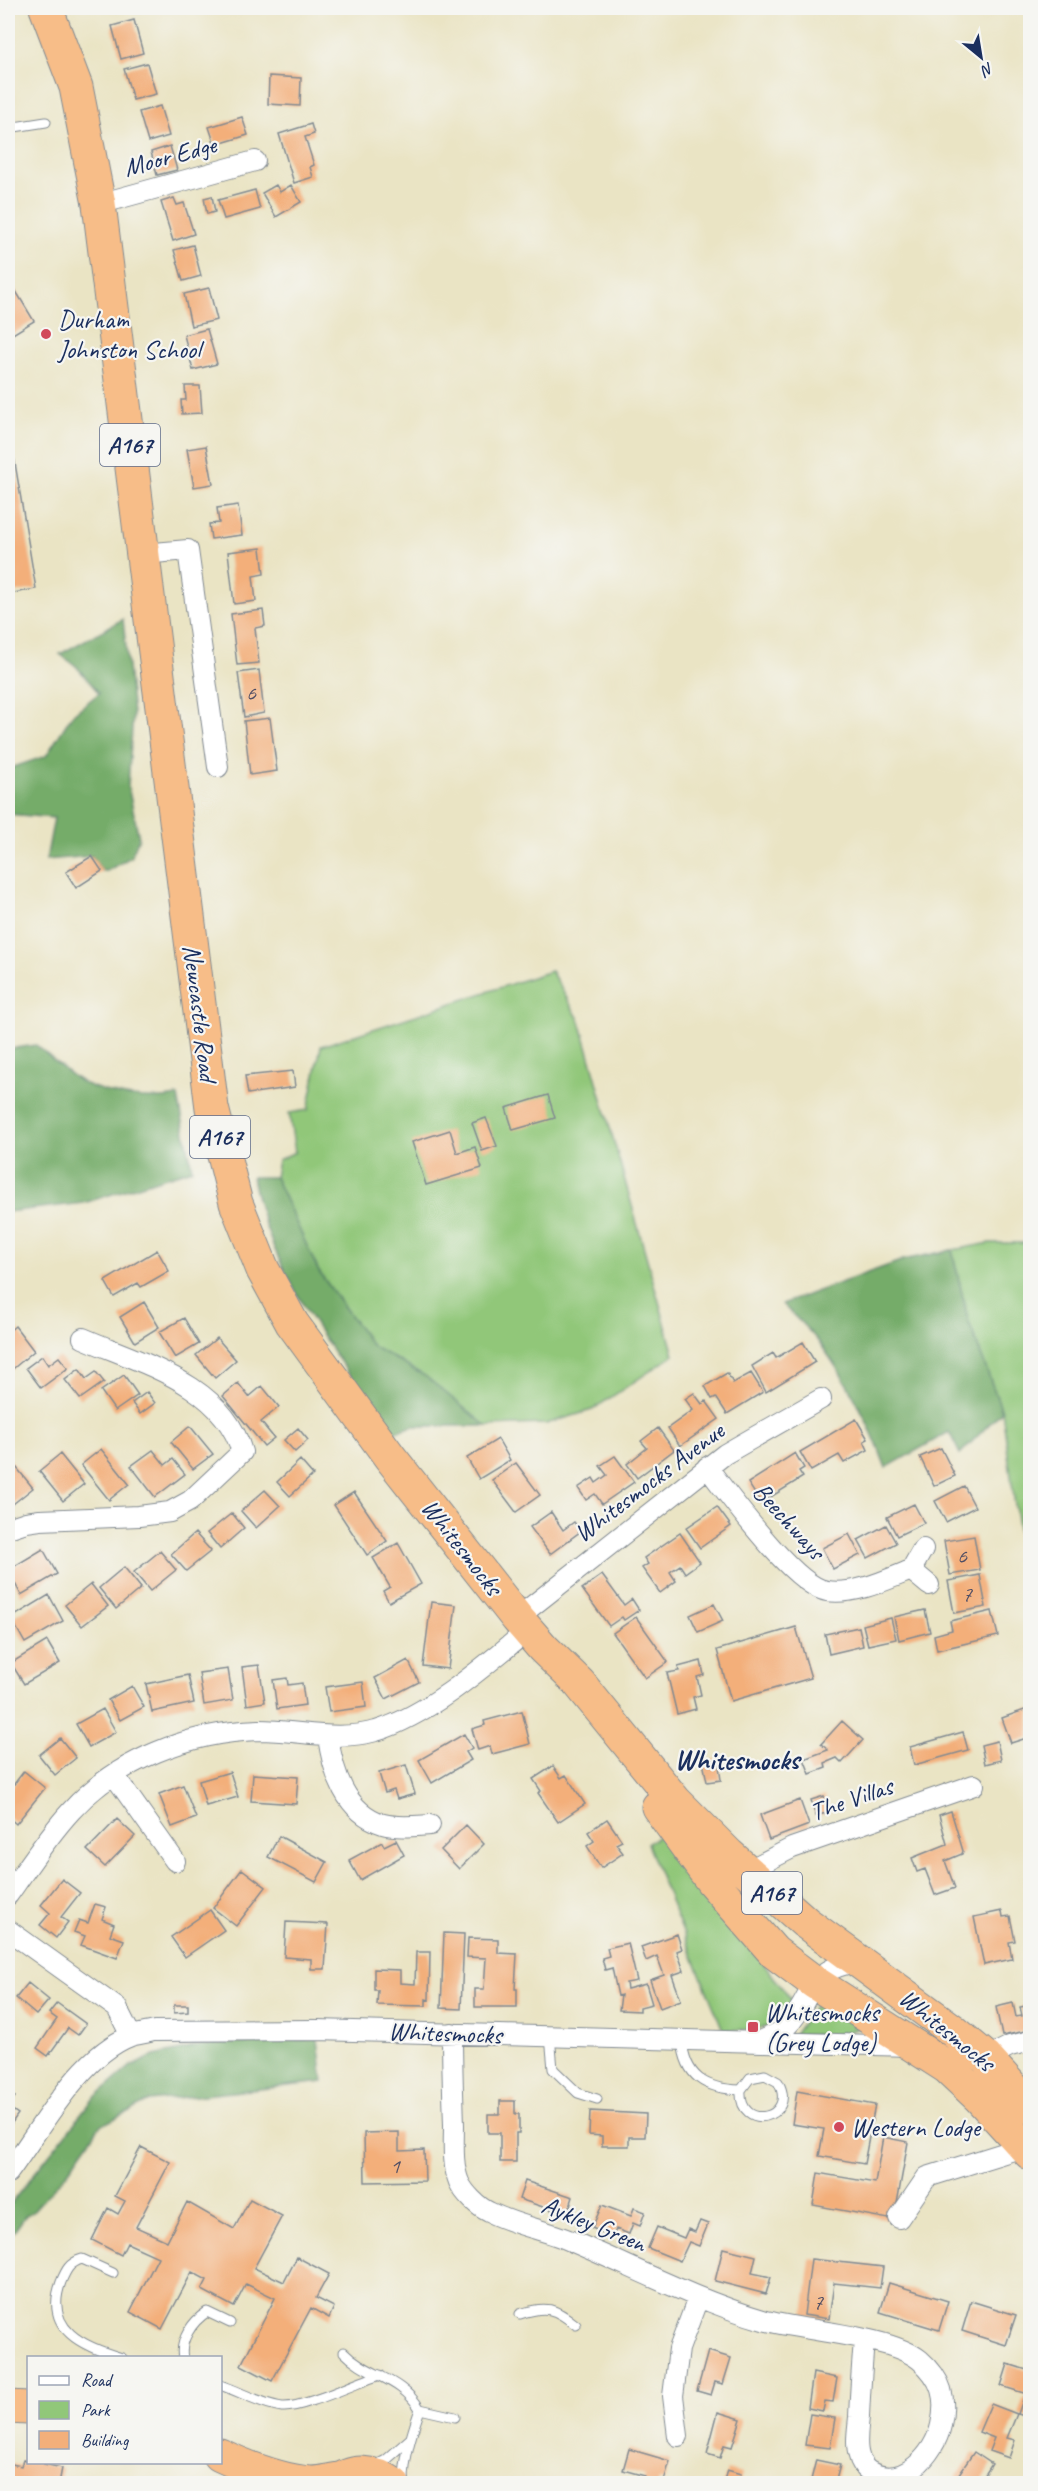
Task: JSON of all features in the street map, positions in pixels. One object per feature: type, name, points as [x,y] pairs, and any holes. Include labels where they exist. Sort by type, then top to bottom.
[{"type":"highway","name":"A167","points":[[46,8],[81,105],[99,204],[143,554]]},
{"type":"highway","name":"Newcastle Road","points":[[143,554],[212,1108],[236,1203],[263,1270],[292,1323],[382,1446]]},
{"type":"highway","name":"Whitesmocks","points":[[382,1446],[529,1632],[571,1696],[712,1881],[774,1952],[814,1982],[870,2035],[914,2046],[947,2067],[1029,2148]]},
{"type":"highway","name":"Whitesmocks","points":[[529,1632],[579,1683],[675,1801],[747,1871],[857,1962],[942,2022],[986,2058],[1030,2107]]},
{"type":"highway","points":[[8,2407],[27,2408]]},
{"type":"highway","points":[[222,2456],[259,2476],[307,2482],[343,2479],[367,2473],[382,2476],[393,2484]]},
{"type":"street","name":"Moor Edge","points":[[99,204],[255,161]]},
{"type":"street","points":[[143,554],[188,550],[218,766]]},
{"type":"street","points":[[8,1528],[40,1520],[139,1516],[170,1512],[190,1501],[242,1452],[238,1440],[218,1411],[201,1394],[183,1382],[83,1338]]},
{"type":"street","name":"Whitesmocks Avenue","points":[[8,1895],[50,1835],[72,1810],[114,1775],[140,1759],[172,1746],[214,1735],[278,1730],[328,1737],[352,1736],[377,1730],[413,1715],[465,1681],[529,1632],[706,1467],[821,1399]]},
{"type":"street","name":"Beechways","points":[[706,1467],[769,1544],[811,1584],[825,1591],[837,1592],[885,1581],[911,1570]]},
{"type":"street","points":[[923,1549],[911,1570],[929,1585]]},
{"type":"street","points":[[328,1737],[338,1781],[350,1801],[382,1823],[401,1827],[430,1825]]},
{"type":"street","points":[[114,1775],[175,1861]]},
{"type":"street","name":"The Villas","points":[[747,1871],[792,1848],[974,1785]]},
{"type":"street","points":[[8,1930],[117,2008],[131,2036],[98,2056],[83,2070],[11,2162]]},
{"type":"street","points":[[760,2041],[783,2029],[800,2010],[814,1982],[837,1965],[857,1962]]},
{"type":"street","points":[[870,2035],[891,2014],[892,1991],[888,1983]]},
{"type":"street","name":"Whitesmocks","points":[[131,2036],[181,2029],[452,2033],[760,2041],[828,2045],[870,2035]]},
{"type":"street","name":"Aykley Green","points":[[452,2033],[454,2155],[459,2182],[472,2199],[487,2211],[568,2240],[698,2298],[765,2320],[864,2340],[907,2352],[919,2360],[939,2384],[944,2397],[940,2429],[933,2445],[922,2463],[902,2476],[890,2478],[870,2472],[859,2456],[864,2340]]},
{"type":"street","points":[[986,2058],[1010,2046],[1030,2041]]},
{"type":"street","points":[[899,2218],[927,2178],[1029,2148]]},
{"type":"street","points":[[678,2436],[673,2396],[679,2349],[698,2298]]},
{"type":"lane","points":[[8,128],[46,122]]},
{"type":"lane","points":[[550,2036],[553,2069],[578,2093],[597,2099]]},
{"type":"lane","points":[[681,2040],[686,2064],[707,2085],[724,2090],[741,2090]]},
{"type":"lane","points":[[765,2075],[778,2082],[783,2095],[782,2103],[772,2114],[759,2117],[752,2115],[742,2105],[741,2090],[750,2078],[765,2075]]},
{"type":"lane","points":[[113,2273],[82,2259],[72,2263],[58,2291],[57,2305],[59,2319],[77,2340],[89,2348],[115,2356]]},
{"type":"lane","points":[[520,2314],[549,2308],[559,2312],[576,2325]]},
{"type":"lane","points":[[183,2356],[187,2335],[196,2319],[207,2312],[230,2323]]},
{"type":"lane","points":[[344,2352],[412,2396],[420,2409],[455,2417]]},
{"type":"lane","points":[[222,2386],[270,2405],[286,2407],[380,2374]]},
{"type":"lane","points":[[404,2484],[404,2468],[410,2439],[420,2409]]},
{"type":"lane","points":[[343,2479],[386,2460],[410,2439]]},
{"type":"green space","points":[[123,619],[133,714],[128,786],[139,838],[131,857],[107,871],[102,871],[92,856],[46,860],[54,818],[8,814],[8,769],[46,756],[72,715],[99,693],[76,666],[60,654]]},
{"type":"green space","points":[[551,971],[580,1021],[674,1355],[592,1410],[546,1424],[486,1426],[425,1376],[372,1346],[319,1272],[275,1177],[278,1160],[295,1152],[289,1113],[308,1110],[321,1046]]},
{"type":"green space","points":[[36,1045],[71,1075],[94,1088],[142,1098],[178,1096],[192,1169],[84,1203],[8,1212],[8,1049]]},
{"type":"green space","points":[[252,1177],[275,1177],[319,1272],[372,1346],[425,1376],[486,1426],[414,1426],[390,1433],[327,1343],[289,1280],[261,1213]]},
{"type":"green space","points":[[990,1243],[1030,1243],[1030,1614],[1002,1411],[968,1320],[952,1250]]},
{"type":"green space","points":[[952,1250],[968,1320],[1002,1411],[960,1454],[949,1432],[886,1468],[866,1420],[841,1374],[817,1339],[782,1304],[903,1260]]},
{"type":"green space","points":[[662,1833],[793,2002],[788,2012],[773,2024],[764,2028],[723,2030],[647,1844]]},
{"type":"green space","points":[[817,2002],[859,2024],[856,2029],[836,2035],[794,2035]]},
{"type":"green space","points":[[318,2039],[323,2082],[149,2101],[100,2126],[67,2173],[32,2212],[26,2215],[8,2240],[8,2207],[94,2098],[131,2066],[154,2056],[203,2045]]},
{"type":"building","points":[[134,20],[143,53],[121,59],[112,26]]},
{"type":"building","points":[[147,63],[156,94],[133,100],[124,69]]},
{"type":"building","points":[[269,76],[301,78],[300,106],[268,104]]},
{"type":"building","points":[[160,106],[169,136],[148,142],[139,112]]},
{"type":"building","points":[[242,117],[248,135],[215,145],[209,127]]},
{"type":"building","points":[[311,124],[314,134],[305,137],[314,165],[310,167],[313,177],[294,183],[279,134]]},
{"type":"building","points":[[170,146],[177,170],[157,175],[151,152]]},
{"type":"building","points":[[276,185],[280,192],[291,185],[301,202],[276,217],[262,193]]},
{"type":"building","points":[[255,190],[260,209],[224,219],[218,200]]},
{"type":"building","points":[[212,196],[215,212],[207,214],[204,198]]},
{"type":"building","points":[[174,198],[177,205],[184,203],[194,234],[173,241],[161,202]]},
{"type":"building","points":[[193,245],[201,276],[183,281],[174,250]]},
{"type":"building","points":[[8,278],[34,321],[8,337]]},
{"type":"building","points":[[209,288],[217,320],[191,326],[184,294]]},
{"type":"building","points":[[207,329],[217,364],[193,370],[184,335]]},
{"type":"building","points":[[185,386],[200,386],[202,413],[182,414],[181,400],[186,400]]},
{"type":"building","points":[[8,421],[36,589],[8,594]]},
{"type":"building","points":[[206,446],[213,484],[194,487],[187,449]]},
{"type":"building","points":[[238,505],[242,535],[211,539],[209,524],[219,523],[217,508]]},
{"type":"building","points":[[261,548],[264,574],[253,576],[256,601],[234,604],[228,552]]},
{"type":"building","points":[[263,610],[265,626],[255,628],[259,663],[237,665],[231,614]]},
{"type":"building","points":[[259,670],[264,713],[244,717],[238,673]]},
{"type":"building","points":[[270,718],[277,771],[250,775],[244,721]]},
{"type":"building","points":[[92,856],[102,871],[76,888],[66,872]]},
{"type":"building","points":[[293,1071],[295,1087],[248,1094],[245,1076]]},
{"type":"building","points":[[548,1095],[555,1118],[513,1130],[506,1108]]},
{"type":"building","points":[[486,1118],[497,1146],[482,1151],[472,1123]]},
{"type":"building","points":[[450,1130],[457,1153],[475,1147],[482,1168],[426,1185],[412,1142]]},
{"type":"building","points":[[157,1250],[169,1271],[141,1287],[138,1283],[114,1297],[105,1281]]},
{"type":"building","points":[[144,1302],[159,1327],[135,1342],[120,1317]]},
{"type":"building","points":[[184,1318],[199,1344],[175,1358],[159,1332]]},
{"type":"building","points":[[15,1326],[34,1351],[8,1373],[8,1332]]},
{"type":"building","points":[[217,1338],[236,1360],[215,1378],[196,1355]]},
{"type":"building","points":[[803,1342],[815,1362],[766,1392],[752,1366],[773,1353],[776,1358]]},
{"type":"building","points":[[42,1356],[48,1365],[59,1357],[68,1368],[41,1388],[26,1368]]},
{"type":"building","points":[[79,1369],[86,1379],[96,1372],[104,1382],[80,1399],[65,1380]]},
{"type":"building","points":[[727,1373],[733,1383],[751,1373],[763,1392],[727,1414],[716,1397],[712,1399],[705,1386]]},
{"type":"building","points":[[124,1375],[138,1395],[115,1411],[101,1391]]},
{"type":"building","points":[[238,1383],[249,1397],[262,1386],[279,1407],[261,1422],[274,1438],[264,1446],[223,1396]]},
{"type":"building","points":[[147,1392],[155,1403],[140,1414],[132,1403]]},
{"type":"building","points":[[694,1393],[702,1404],[706,1401],[719,1419],[680,1446],[668,1428],[693,1410],[685,1399]]},
{"type":"building","points":[[856,1419],[868,1439],[864,1441],[868,1450],[844,1463],[839,1455],[811,1471],[800,1452]]},
{"type":"building","points":[[190,1426],[213,1454],[193,1469],[171,1442]]},
{"type":"building","points":[[298,1428],[308,1440],[295,1452],[284,1440]]},
{"type":"building","points":[[658,1428],[674,1450],[637,1478],[627,1464],[647,1448],[641,1441]]},
{"type":"building","points":[[498,1439],[510,1460],[479,1479],[467,1458]]},
{"type":"building","points":[[941,1448],[955,1476],[934,1486],[920,1457]]},
{"type":"building","points":[[101,1449],[129,1484],[109,1500],[81,1465]]},
{"type":"building","points":[[153,1450],[165,1465],[173,1459],[185,1474],[155,1497],[131,1466]]},
{"type":"building","points":[[795,1453],[804,1468],[799,1471],[803,1477],[761,1503],[748,1483]]},
{"type":"building","points":[[60,1454],[84,1484],[63,1501],[39,1471]]},
{"type":"building","points":[[615,1456],[634,1482],[602,1504],[595,1494],[586,1500],[578,1488],[593,1478],[596,1483],[607,1475],[600,1466]]},
{"type":"building","points":[[8,1457],[33,1488],[13,1504],[8,1496]]},
{"type":"building","points":[[300,1460],[313,1475],[290,1496],[277,1482]]},
{"type":"building","points":[[516,1463],[540,1495],[516,1512],[492,1480]]},
{"type":"building","points":[[964,1486],[975,1507],[946,1522],[935,1501]]},
{"type":"building","points":[[265,1490],[280,1506],[256,1528],[241,1511]]},
{"type":"building","points":[[354,1492],[387,1541],[367,1555],[334,1505]]},
{"type":"building","points":[[914,1504],[924,1523],[897,1536],[887,1517]]},
{"type":"building","points":[[717,1507],[731,1526],[700,1548],[686,1528]]},
{"type":"building","points":[[551,1512],[563,1530],[574,1522],[581,1531],[550,1554],[530,1527]]},
{"type":"building","points":[[232,1513],[244,1528],[220,1549],[207,1533]]},
{"type":"building","points":[[886,1525],[896,1543],[868,1558],[858,1540]]},
{"type":"building","points":[[195,1533],[211,1551],[186,1571],[171,1554]]},
{"type":"building","points":[[680,1533],[700,1562],[685,1573],[680,1565],[670,1572],[676,1581],[660,1593],[642,1568],[648,1564],[644,1558]]},
{"type":"building","points":[[849,1534],[860,1555],[833,1569],[822,1548]]},
{"type":"building","points":[[974,1536],[980,1570],[950,1575],[944,1541]]},
{"type":"building","points":[[398,1543],[421,1584],[389,1602],[383,1591],[390,1587],[373,1558]]},
{"type":"building","points":[[43,1549],[57,1574],[21,1595],[8,1570]]},
{"type":"building","points":[[160,1551],[176,1570],[150,1591],[134,1572]]},
{"type":"building","points":[[124,1567],[141,1588],[116,1609],[99,1588]]},
{"type":"building","points":[[602,1575],[624,1605],[632,1599],[639,1610],[624,1620],[622,1617],[609,1626],[582,1589]]},
{"type":"building","points":[[980,1575],[986,1607],[954,1613],[948,1581]]},
{"type":"building","points":[[91,1584],[108,1606],[82,1626],[65,1605]]},
{"type":"building","points":[[49,1595],[63,1621],[25,1643],[11,1618]]},
{"type":"building","points":[[431,1602],[456,1605],[448,1669],[423,1666]]},
{"type":"building","points":[[714,1604],[723,1621],[698,1632],[690,1615]]},
{"type":"building","points":[[925,1610],[930,1632],[899,1640],[894,1617]]},
{"type":"building","points":[[992,1611],[998,1636],[937,1650],[934,1635],[952,1630],[950,1621]]},
{"type":"building","points":[[636,1617],[668,1662],[645,1678],[613,1633]]},
{"type":"building","points":[[891,1618],[896,1639],[868,1645],[863,1625]]},
{"type":"building","points":[[796,1627],[811,1678],[731,1701],[717,1650]]},
{"type":"building","points":[[859,1627],[863,1646],[829,1654],[825,1634]]},
{"type":"building","points":[[47,1641],[60,1663],[24,1684],[11,1663]]},
{"type":"building","points":[[408,1660],[419,1682],[386,1699],[375,1678]]},
{"type":"building","points":[[701,1661],[704,1675],[697,1677],[701,1695],[693,1697],[696,1709],[677,1714],[667,1673],[679,1671],[678,1667]]},
{"type":"building","points":[[259,1665],[265,1702],[247,1705],[242,1667]]},
{"type":"building","points":[[228,1669],[233,1700],[204,1705],[199,1673]]},
{"type":"building","points":[[188,1675],[194,1703],[152,1712],[146,1684]]},
{"type":"building","points":[[287,1678],[288,1685],[302,1683],[305,1705],[277,1709],[273,1680]]},
{"type":"building","points":[[363,1682],[366,1707],[329,1712],[325,1687]]},
{"type":"building","points":[[132,1686],[144,1707],[120,1720],[108,1700]]},
{"type":"building","points":[[1030,1708],[1030,1737],[1011,1743],[1002,1718]]},
{"type":"building","points":[[103,1709],[116,1732],[89,1747],[76,1724]]},
{"type":"building","points":[[522,1711],[530,1744],[492,1754],[490,1746],[478,1750],[472,1729],[485,1725],[484,1721]]},
{"type":"building","points":[[842,1721],[863,1740],[842,1763],[837,1758],[825,1763],[826,1768],[810,1774],[804,1759],[828,1750],[821,1744]]},
{"type":"building","points":[[963,1732],[968,1750],[914,1765],[910,1747]]},
{"type":"building","points":[[464,1734],[472,1748],[466,1752],[471,1760],[432,1783],[419,1760]]},
{"type":"building","points":[[60,1738],[76,1758],[55,1775],[39,1755]]},
{"type":"building","points":[[997,1741],[1001,1760],[985,1764],[981,1745]]},
{"type":"building","points":[[718,1759],[721,1780],[707,1782],[703,1762]]},
{"type":"building","points":[[406,1765],[415,1794],[397,1799],[394,1790],[385,1793],[379,1773]]},
{"type":"building","points":[[553,1766],[561,1778],[566,1775],[585,1804],[558,1822],[538,1793],[541,1791],[533,1779]]},
{"type":"building","points":[[24,1771],[45,1788],[16,1824],[8,1817],[8,1792]]},
{"type":"building","points":[[230,1772],[238,1797],[206,1806],[199,1781]]},
{"type":"building","points":[[253,1774],[298,1777],[296,1804],[251,1801]]},
{"type":"building","points":[[183,1785],[196,1818],[172,1827],[159,1794]]},
{"type":"building","points":[[824,1796],[829,1812],[816,1816],[811,1800]]},
{"type":"building","points":[[800,1800],[809,1825],[769,1840],[760,1815]]},
{"type":"building","points":[[951,1811],[963,1851],[962,1854],[945,1861],[955,1888],[935,1895],[925,1869],[917,1872],[912,1858],[947,1844],[939,1815]]},
{"type":"building","points":[[117,1819],[135,1836],[105,1867],[87,1850]]},
{"type":"building","points":[[607,1819],[622,1841],[616,1844],[623,1853],[601,1868],[587,1846],[594,1841],[588,1832]]},
{"type":"building","points":[[466,1825],[484,1844],[459,1869],[441,1850]]},
{"type":"building","points":[[279,1836],[327,1862],[316,1882],[268,1857]]},
{"type":"building","points":[[396,1840],[404,1855],[360,1880],[349,1860],[382,1842],[384,1846]]},
{"type":"building","points":[[242,1869],[266,1887],[236,1926],[213,1908]]},
{"type":"building","points":[[62,1879],[80,1893],[61,1917],[68,1922],[56,1938],[40,1925],[50,1913],[41,1905]]},
{"type":"building","points":[[95,1904],[106,1907],[102,1919],[114,1924],[110,1935],[124,1940],[117,1958],[81,1945],[85,1936],[74,1932],[79,1920],[88,1923]]},
{"type":"building","points":[[210,1910],[224,1930],[185,1957],[171,1937]]},
{"type":"building","points":[[1002,1911],[1003,1917],[1010,1916],[1015,1941],[1009,1942],[1012,1959],[984,1965],[974,1917]]},
{"type":"building","points":[[286,1922],[328,1924],[325,1969],[311,1969],[311,1959],[284,1957]]},
{"type":"building","points":[[444,1933],[464,1934],[461,2009],[441,2008]]},
{"type":"building","points":[[677,1934],[682,1949],[677,1951],[684,1971],[672,1975],[681,2000],[660,2008],[650,1980],[664,1975],[657,1956],[646,1961],[641,1947]]},
{"type":"building","points":[[468,1938],[498,1939],[498,1953],[517,1954],[515,1989],[517,1989],[517,2007],[475,2007],[475,1989],[484,1989],[486,1958],[467,1957]]},
{"type":"building","points":[[628,1943],[637,1981],[626,1983],[627,1989],[646,1984],[652,2004],[640,2007],[640,2011],[619,2010],[621,1995],[618,1996],[612,1968],[605,1970],[602,1958],[609,1956],[607,1948]]},
{"type":"building","points":[[416,1952],[430,1952],[429,2000],[426,1999],[426,2006],[377,2005],[378,1990],[374,1990],[374,1969],[400,1970],[400,1983],[415,1984]]},
{"type":"building","points":[[28,1983],[49,2000],[36,2015],[16,1998]]},
{"type":"building","points":[[57,2003],[86,2024],[78,2035],[68,2028],[48,2056],[37,2048],[57,2019],[49,2013]]},
{"type":"building","points":[[1013,2003],[1016,2017],[1022,2016],[1020,2007],[1030,2005],[1030,2030],[1002,2036],[996,2007]]},
{"type":"building","points":[[174,2005],[188,2005],[188,2012],[174,2013]]},
{"type":"building","name":"Western Lodge","points":[[797,2091],[875,2105],[864,2164],[819,2156],[824,2129],[792,2124]]},
{"type":"building","points":[[8,2092],[15,2097],[8,2107]]},
{"type":"building","points":[[500,2101],[515,2101],[515,2114],[519,2114],[519,2133],[516,2133],[516,2162],[500,2162],[500,2133],[488,2133],[488,2114],[500,2114]]},
{"type":"building","points":[[8,2107],[18,2114],[9,2127],[8,2126]]},
{"type":"building","points":[[590,2111],[646,2114],[645,2137],[629,2137],[629,2146],[602,2146],[602,2136],[589,2135]]},
{"type":"building","points":[[399,2132],[399,2151],[424,2150],[425,2181],[365,2182],[364,2133]]},
{"type":"building","points":[[883,2137],[908,2142],[894,2220],[813,2205],[818,2173],[875,2183]]},
{"type":"building","points":[[141,2147],[170,2162],[136,2227],[167,2241],[187,2202],[234,2229],[250,2199],[282,2216],[254,2268],[284,2282],[297,2257],[329,2274],[316,2298],[334,2307],[329,2318],[311,2308],[272,2381],[241,2365],[275,2298],[246,2284],[234,2307],[202,2290],[207,2280],[192,2272],[162,2329],[130,2312],[158,2257],[127,2243],[121,2255],[92,2240],[108,2208],[118,2214],[125,2201],[115,2196]]},
{"type":"building","points":[[525,2181],[573,2197],[567,2215],[519,2199]]},
{"type":"building","points":[[602,2205],[631,2216],[634,2208],[645,2212],[640,2226],[633,2223],[629,2234],[616,2229],[613,2237],[592,2228]]},
{"type":"building","points":[[700,2221],[708,2224],[699,2246],[689,2242],[680,2261],[648,2248],[657,2227],[684,2238],[688,2229],[695,2232]]},
{"type":"building","points":[[723,2248],[756,2256],[752,2273],[771,2277],[766,2294],[715,2281]]},
{"type":"building","points":[[811,2259],[883,2267],[880,2288],[834,2283],[829,2319],[804,2315]]},
{"type":"building","points":[[889,2283],[948,2301],[939,2330],[880,2312]]},
{"type":"building","points":[[971,2301],[1016,2315],[1006,2345],[962,2331]]},
{"type":"building","points":[[708,2351],[731,2358],[723,2384],[715,2382],[711,2395],[697,2391]]},
{"type":"building","points":[[1008,2364],[1030,2371],[1030,2395],[1001,2386]]},
{"type":"building","points":[[813,2373],[837,2378],[833,2402],[825,2401],[823,2411],[808,2408]]},
{"type":"building","points":[[1024,2397],[1030,2400],[1030,2418],[1018,2414]]},
{"type":"building","points":[[991,2404],[1017,2414],[1007,2438],[1015,2440],[1009,2458],[989,2451],[994,2438],[979,2432]]},
{"type":"building","points":[[718,2412],[741,2419],[732,2447],[724,2445],[720,2458],[707,2454]]},
{"type":"building","points":[[810,2414],[835,2418],[830,2448],[805,2445]]},
{"type":"building","points":[[629,2449],[670,2461],[664,2481],[659,2480],[658,2484],[643,2484],[645,2476],[623,2470]]},
{"type":"building","points":[[974,2452],[992,2464],[979,2484],[952,2484]]},
{"type":"building","points":[[23,2460],[27,2460],[27,2464],[44,2464],[62,2468],[59,2484],[8,2481],[11,2464],[21,2466]]},
{"type":"building","points":[[816,2460],[840,2465],[835,2484],[810,2484]]},
{"type":"building","points":[[727,2470],[741,2474],[739,2480],[749,2484],[723,2484]]},
{"type":"place","name":"Durham Johnston School","points":[[46,334]]},
{"type":"place","name":"Whitesmocks (Grey Lodge)","points":[[753,2027]]},
{"type":"place","name":"Western Lodge","points":[[839,2127]]},
{"type":"district","name":"Whitesmocks","points":[[737,1759]]}]
